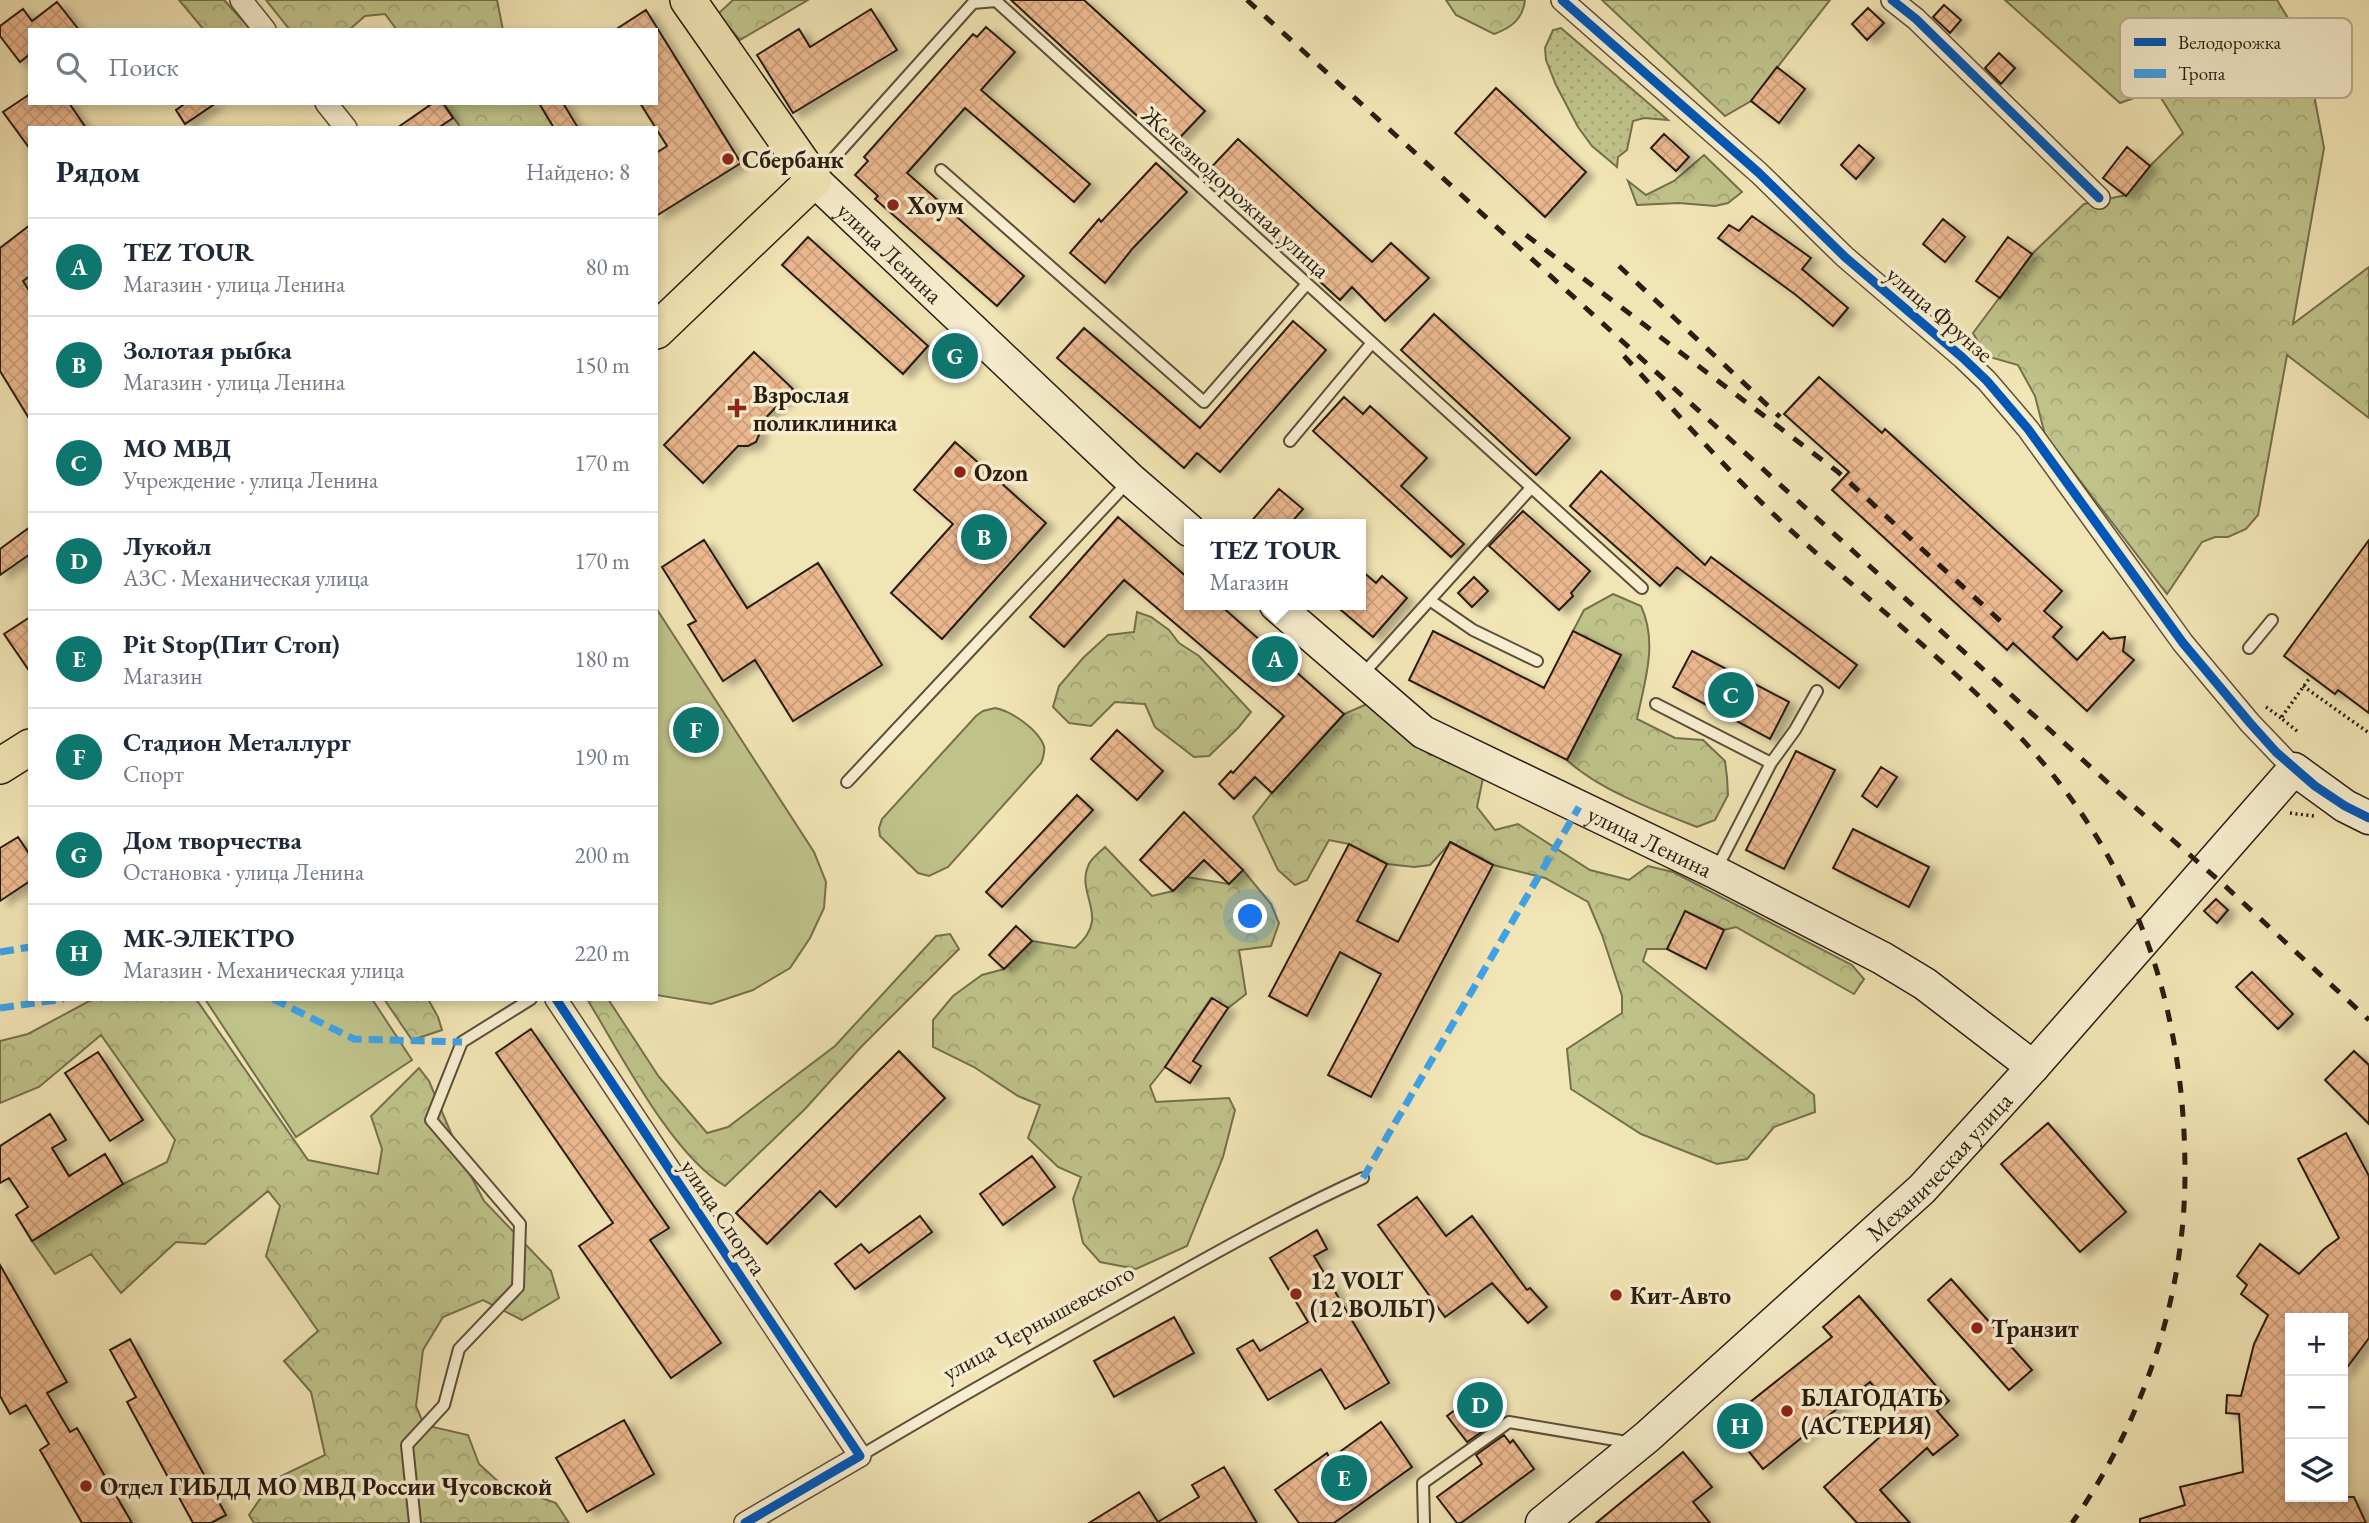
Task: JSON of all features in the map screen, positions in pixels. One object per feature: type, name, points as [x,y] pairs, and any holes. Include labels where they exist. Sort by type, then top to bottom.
[{"type":"main road","name":"улица Ленина","points":[[688,0],[814,180],[1130,479],[1184,526]]},
{"type":"main road","points":[[658,329],[814,180]]},
{"type":"main road","name":"улица Ленина","points":[[1282,610],[1423,732],[1714,872],[1882,958],[1925,984],[2033,1067]]},
{"type":"main road","points":[[0,766],[28,748]]},
{"type":"main road","points":[[2294,769],[2345,806],[2369,818]]},
{"type":"main road","name":"Механическая улица","points":[[1542,1523],[1639,1444],[1922,1189],[2033,1067],[2294,769]]},
{"type":"street","points":[[241,0],[263,28]]},
{"type":"street","name":"улица Фрунзе","points":[[1562,0],[1759,173],[1845,257],[1964,359],[2005,401],[2183,643],[2250,723],[2294,769]]},
{"type":"street","points":[[1892,0],[1916,19],[2099,198]]},
{"type":"street","points":[[328,105],[344,126]]},
{"type":"street","name":"улица Спорта","points":[[557,1001],[860,1456]]},
{"type":"street","name":"улица Чернышевского","points":[[745,1523],[860,1456]]},
{"type":"lane","name":"Железнодорожная улица","points":[[814,180],[973,3],[996,1],[1642,588]]},
{"type":"lane","points":[[941,170],[1204,402],[1306,285]]},
{"type":"lane","points":[[1290,441],[1371,344]]},
{"type":"lane","points":[[847,782],[1130,479]]},
{"type":"lane","points":[[1360,677],[1531,488]]},
{"type":"lane","points":[[1431,601],[1473,630],[1537,661]]},
{"type":"lane","points":[[2249,648],[2272,620]]},
{"type":"lane","points":[[1714,872],[1771,764],[1795,730],[1817,691]]},
{"type":"lane","points":[[1657,704],[1771,764]]},
{"type":"lane","points":[[415,1523],[407,1445],[444,1405],[459,1349],[518,1287],[520,1224],[431,1120],[461,1042],[528,1001]]},
{"type":"lane","name":"улица Чернышевского","points":[[860,1456],[962,1395],[1185,1270],[1363,1178]]},
{"type":"lane","points":[[1424,1523],[1423,1483],[1508,1422],[1639,1444]]},
{"type":"path","points":[[2281,718],[2311,676]]},
{"type":"path","points":[[2303,686],[2369,733]]},
{"type":"path","points":[[2266,707],[2297,731]]},
{"type":"green space","points":[[179,0],[224,0],[249,28],[202,28]]},
{"type":"green space","points":[[266,0],[497,0],[503,28],[396,28],[385,14],[365,16],[351,28],[288,28]]},
{"type":"green space","points":[[733,0],[808,0],[740,40],[718,14]]},
{"type":"green space","points":[[1446,0],[1525,0],[1522,12],[1515,22],[1494,34],[1456,15]]},
{"type":"green space","points":[[1602,0],[1830,0],[1751,101],[1725,116]]},
{"type":"green space","points":[[2005,0],[2277,0],[2288,18],[2120,18],[2120,98],[2134,98],[2120,103]]},
{"type":"green space","points":[[1561,28],[1668,120],[1644,118],[1633,121],[1627,150],[1618,157],[1617,167],[1592,146],[1578,127],[1556,85],[1546,60],[1545,48],[1553,30]]},
{"type":"green space","points":[[2161,98],[2315,98],[2324,148],[2293,324],[2369,267],[2369,418],[2287,355],[2258,515],[2246,529],[2228,537],[2215,537],[2202,542],[2167,594],[2045,435],[2035,396],[2018,365],[1986,356],[1973,333],[2032,254],[2084,204],[2126,195],[2183,133]]},
{"type":"green space","points":[[444,105],[540,105],[553,126],[460,126]]},
{"type":"green space","points":[[1704,155],[1742,192],[1728,203],[1715,206],[1679,203],[1637,205],[1628,181],[1646,195],[1674,181]]},
{"type":"green space","points":[[1613,594],[1641,606],[1649,634],[1648,662],[1637,719],[1675,738],[1703,740],[1725,761],[1728,795],[1715,820],[1697,827],[1664,814],[1611,790],[1567,760],[1620,656],[1573,631],[1584,610]]},
{"type":"green space","points":[[658,611],[814,852],[826,882],[824,908],[810,938],[790,968],[753,990],[711,1004],[658,995]]},
{"type":"green space","points":[[1137,612],[1151,617],[1169,630],[1179,643],[1199,656],[1251,712],[1209,756],[1194,757],[1155,727],[1145,704],[1115,702],[1091,726],[1069,723],[1053,707],[1059,686],[1083,658],[1108,635],[1134,632]]},
{"type":"green space","points":[[1367,704],[1397,724],[1430,755],[1460,755],[1483,778],[1477,807],[1495,830],[1518,824],[1590,870],[1629,880],[1648,866],[1673,872],[1852,965],[1864,979],[1854,994],[1736,927],[1724,930],[1686,912],[1667,949],[1647,949],[1643,961],[1814,1095],[1815,1112],[1774,1127],[1747,1159],[1717,1164],[1641,1134],[1571,1089],[1567,1049],[1622,1013],[1622,996],[1588,902],[1545,878],[1493,865],[1451,842],[1430,865],[1414,867],[1387,864],[1349,844],[1329,840],[1307,880],[1295,885],[1278,870],[1253,817],[1344,714]]},
{"type":"green space","points":[[995,708],[1016,717],[1036,733],[1044,746],[1041,763],[948,867],[929,876],[918,873],[880,836],[882,819],[976,716]]},
{"type":"green space","points":[[1105,847],[1152,896],[1173,891],[1187,877],[1229,884],[1243,870],[1271,904],[1279,923],[1271,946],[1239,950],[1246,994],[1228,1008],[1211,998],[1150,1086],[1156,1102],[1229,1098],[1235,1110],[1223,1157],[1187,1246],[1136,1269],[1100,1262],[1083,1243],[1073,1199],[1081,1177],[1058,1167],[1028,1138],[1040,1105],[1018,1096],[974,1067],[933,1047],[933,1020],[953,996],[982,975],[1004,969],[1032,941],[1075,948],[1086,936],[1092,916],[1086,875],[1090,862]]},
{"type":"green space","points":[[950,934],[959,949],[861,1047],[805,1109],[725,1186],[685,1151],[667,1127],[631,1074],[588,1001],[609,1001],[659,1077],[707,1133],[728,1127],[835,1046],[936,936]]},
{"type":"green space","points":[[89,1001],[197,1001],[308,1160],[378,1174],[382,1149],[371,1116],[419,1068],[429,1081],[462,1159],[484,1201],[551,1271],[559,1298],[522,1320],[483,1300],[443,1317],[423,1350],[416,1406],[424,1425],[468,1435],[479,1464],[501,1484],[556,1503],[569,1523],[254,1523],[249,1515],[273,1480],[325,1455],[311,1392],[284,1361],[318,1331],[266,1256],[280,1206],[268,1191],[205,1244],[176,1242],[121,1293],[91,1254],[55,1274],[32,1241],[123,1184],[167,1162],[175,1140],[101,1035],[39,1087],[0,1103],[0,1041],[28,1034]]},
{"type":"green space","points":[[206,1001],[373,1001],[412,1060],[296,1137]]},
{"type":"green space","points":[[385,1001],[429,1001],[442,1030],[412,1040]]},
{"type":"building","points":[[1011,0],[1084,0],[1205,111],[1171,147]]},
{"type":"building","points":[[57,2],[77,28],[28,28],[28,56],[20,62],[0,36],[0,26],[23,9],[32,21]]},
{"type":"building","points":[[1944,5],[1961,20],[1950,33],[1933,17]]},
{"type":"building","points":[[1868,8],[1884,23],[1867,40],[1852,24]]},
{"type":"building","points":[[871,9],[897,50],[793,113],[757,55],[799,29],[810,47]]},
{"type":"building","points":[[646,10],[657,28],[618,28]]},
{"type":"building","points":[[986,27],[1015,52],[981,90],[1090,184],[1074,202],[965,108],[907,173],[1024,276],[997,306],[875,199],[878,196],[855,175],[868,161],[864,157],[973,34],[977,37]]},
{"type":"building","points":[[658,29],[741,163],[658,215],[658,152],[667,146],[658,132],[658,126],[654,126],[641,105],[658,105]]},
{"type":"building","points":[[1999,53],[2015,68],[2001,84],[1985,68]]},
{"type":"building","points":[[1777,67],[1805,89],[1779,123],[1751,101]]},
{"type":"building","points":[[1496,88],[1586,172],[1545,217],[1455,133]]},
{"type":"building","points":[[28,95],[28,105],[70,105],[85,126],[28,126],[28,146],[3,112]]},
{"type":"building","points":[[183,105],[213,105],[185,124],[176,110]]},
{"type":"building","points":[[430,105],[444,105],[453,118],[441,126],[400,126]]},
{"type":"building","points":[[540,105],[564,105],[577,126],[553,126]]},
{"type":"building","points":[[1664,134],[1689,157],[1676,171],[1651,148]]},
{"type":"building","points":[[1238,139],[1372,262],[1391,243],[1429,278],[1385,321],[1352,287],[1340,300],[1204,175]]},
{"type":"building","points":[[1859,145],[1874,158],[1856,179],[1841,165]]},
{"type":"building","points":[[2127,147],[2150,166],[2126,196],[2103,178]]},
{"type":"building","points":[[1156,163],[1187,192],[1133,248],[1105,283],[1070,253],[1099,219],[1101,222]]},
{"type":"building","points":[[1752,216],[1811,258],[1802,269],[1848,308],[1833,326],[1796,295],[1718,238],[1729,225],[1739,231]]},
{"type":"building","points":[[1943,219],[1965,237],[1945,262],[1923,244]]},
{"type":"building","points":[[28,227],[28,277],[23,281],[28,289],[28,417],[0,371],[0,248]]},
{"type":"building","points":[[808,237],[928,346],[903,374],[782,265]]},
{"type":"building","points":[[2008,237],[2032,254],[2000,298],[1976,281]]},
{"type":"building","points":[[1434,314],[1570,438],[1536,475],[1401,350]]},
{"type":"building","points":[[1293,321],[1326,350],[1220,472],[1197,453],[1184,468],[1057,358],[1084,328],[1200,428]]},
{"type":"building","name":"Взрослая поликлиника","points":[[754,352],[793,389],[759,425],[756,442],[748,446],[738,446],[703,483],[664,445]]},
{"type":"building","points":[[1819,377],[1882,433],[1885,429],[2062,591],[2044,611],[2062,627],[2053,637],[2077,660],[2103,632],[2110,639],[2125,637],[2123,651],[2134,660],[2087,711],[2013,643],[2007,650],[1832,490],[1849,472],[1784,414]]},
{"type":"building","points":[[1344,397],[1363,414],[1370,406],[1427,458],[1401,486],[1464,544],[1451,557],[1313,431]]},
{"type":"building","points":[[955,442],[1046,523],[942,639],[891,593],[953,524],[914,490]]},
{"type":"building","points":[[1601,471],[1705,565],[1711,557],[1857,665],[1839,688],[1677,567],[1660,586],[1570,506]]},
{"type":"building","points":[[1279,489],[1303,509],[1294,519],[1253,519]]},
{"type":"building","points":[[1523,511],[1590,571],[1571,593],[1573,596],[1559,610],[1489,546]]},
{"type":"building","points":[[1118,517],[1184,575],[1184,610],[1226,610],[1344,714],[1272,793],[1255,777],[1234,799],[1219,784],[1231,771],[1233,773],[1284,716],[1124,580],[1064,647],[1030,617]]},
{"type":"building","points":[[28,528],[28,555],[0,575],[0,549]]},
{"type":"building","points":[[704,540],[747,608],[818,563],[882,665],[793,721],[755,660],[723,681],[688,625],[696,621],[662,567]]},
{"type":"building","points":[[2369,540],[2369,713],[2338,690],[2335,694],[2284,656]]},
{"type":"building","points":[[1366,574],[1376,583],[1382,576],[1407,598],[1373,637],[1341,610],[1366,610]]},
{"type":"building","points":[[1474,577],[1488,591],[1472,607],[1458,593]]},
{"type":"building","points":[[28,618],[28,669],[4,634]]},
{"type":"building","points":[[1433,631],[1544,688],[1573,631],[1621,655],[1567,760],[1409,680]]},
{"type":"building","points":[[1692,651],[1789,702],[1770,739],[1673,687]]},
{"type":"building","points":[[1117,730],[1163,771],[1137,800],[1091,759]]},
{"type":"building","points":[[1796,751],[1835,770],[1784,869],[1746,850]]},
{"type":"building","points":[[1881,767],[1897,777],[1877,807],[1862,796]]},
{"type":"building","points":[[1077,795],[1093,810],[1002,907],[986,892]]},
{"type":"building","points":[[1184,812],[1243,870],[1229,884],[1204,860],[1173,891],[1140,860]]},
{"type":"building","points":[[1853,829],[1929,867],[1909,907],[1833,868]]},
{"type":"building","points":[[18,837],[28,852],[28,882],[0,901],[0,848]]},
{"type":"building","points":[[1450,842],[1493,865],[1371,1097],[1328,1075],[1381,974],[1340,952],[1307,1016],[1269,996],[1349,844],[1387,864],[1357,921],[1398,942]]},
{"type":"building","points":[[2216,899],[2228,910],[2217,923],[2204,911]]},
{"type":"building","points":[[1685,911],[1724,930],[1706,969],[1667,949]]},
{"type":"building","points":[[1016,926],[1032,941],[1004,969],[989,955]]},
{"type":"building","points":[[2252,972],[2293,1014],[2278,1029],[2236,987]]},
{"type":"building","points":[[1212,998],[1228,1008],[1193,1061],[1201,1066],[1190,1083],[1165,1067]]},
{"type":"building","points":[[531,1029],[669,1228],[650,1240],[721,1343],[671,1378],[579,1246],[613,1223],[496,1053]]},
{"type":"building","points":[[899,1051],[945,1098],[836,1207],[820,1191],[767,1244],[736,1213]]},
{"type":"building","points":[[2354,1051],[2369,1065],[2369,1124],[2325,1080]]},
{"type":"building","points":[[98,1052],[143,1120],[110,1141],[65,1073]]},
{"type":"building","points":[[50,1114],[66,1140],[52,1148],[69,1176],[105,1154],[123,1184],[32,1241],[16,1215],[28,1207],[9,1178],[0,1183],[0,1146]]},
{"type":"building","points":[[2048,1123],[2126,1212],[2080,1252],[2001,1164]]},
{"type":"building","points":[[2346,1133],[2369,1176],[2369,1338],[2348,1366],[2348,1313],[2285,1313],[2285,1502],[2348,1502],[2348,1497],[2354,1497],[2366,1523],[2140,1523],[2140,1519],[2185,1505],[2180,1487],[2243,1472],[2239,1414],[2226,1413],[2227,1395],[2241,1396],[2254,1344],[2268,1315],[2241,1294],[2247,1285],[2237,1276],[2260,1244],[2299,1274],[2339,1238],[2298,1159]]},
{"type":"building","points":[[1032,1156],[1055,1187],[1003,1225],[980,1194]]},
{"type":"building","points":[[1417,1197],[1446,1236],[1472,1216],[1527,1290],[1530,1288],[1547,1307],[1528,1323],[1492,1283],[1445,1317],[1378,1225]]},
{"type":"building","points":[[920,1216],[932,1232],[855,1289],[835,1264],[861,1244],[869,1253]]},
{"type":"building","points":[[1317,1230],[1327,1249],[1314,1256],[1389,1383],[1345,1409],[1321,1369],[1268,1400],[1237,1349],[1253,1340],[1260,1351],[1308,1322],[1270,1258]]},
{"type":"building","points":[[0,1265],[67,1382],[47,1393],[70,1432],[77,1428],[132,1523],[82,1523],[40,1450],[49,1444],[26,1405],[10,1414],[0,1396]]},
{"type":"building","points":[[1951,1279],[2032,1370],[2009,1390],[1928,1300]]},
{"type":"building","points":[[1859,1296],[1949,1401],[1937,1411],[1958,1435],[1933,1455],[1927,1448],[1880,1490],[1910,1523],[1857,1523],[1824,1487],[1901,1418],[1870,1382],[1763,1469],[1725,1422],[1832,1337],[1823,1327]]},
{"type":"building","points":[[1174,1317],[1194,1353],[1114,1397],[1094,1361]]},
{"type":"building","points":[[130,1339],[226,1515],[211,1523],[193,1523],[127,1402],[136,1397],[110,1350]]},
{"type":"building","points":[[1483,1389],[1496,1407],[1488,1414],[1495,1423],[1467,1442],[1447,1416]]},
{"type":"building","points":[[624,1420],[654,1474],[587,1512],[556,1458]]},
{"type":"building","points":[[1381,1422],[1412,1467],[1334,1523],[1299,1523],[1275,1490],[1327,1453],[1330,1459]]},
{"type":"building","points":[[1504,1435],[1510,1443],[1513,1440],[1534,1469],[1461,1523],[1457,1523],[1437,1497],[1482,1464],[1476,1455]]},
{"type":"building","points":[[1683,1452],[1712,1487],[1693,1502],[1710,1523],[1596,1523]]},
{"type":"building","points":[[1224,1467],[1257,1523],[1089,1523],[1139,1492],[1158,1522],[1199,1497],[1192,1485]]},
{"type":"railway","points":[[1247,0],[2128,801],[2223,884],[2369,1020]]},
{"type":"railway","points":[[1526,235],[1838,472],[2008,628]]},
{"type":"railway","points":[[1619,266],[1780,417]]},
{"type":"railway","points":[[1624,356],[1764,505],[1963,681],[2020,737],[2060,784],[2095,834],[2123,885],[2146,939],[2163,994],[2176,1051],[2183,1111],[2183,1219],[2168,1312],[2139,1401],[2120,1443],[2072,1523]]},
{"type":"marked path","points":[[1363,1178],[1579,807]]},
{"type":"marked path","points":[[0,952],[28,947]]},
{"type":"marked path","points":[[0,1008],[50,1001]]},
{"type":"marked path","points":[[277,1001],[354,1039],[462,1042]]},
{"type":"cycle path","points":[[1562,0],[1759,173],[1845,257],[1987,381],[2028,429],[2183,643],[2250,723],[2276,752],[2315,786],[2369,818]]},
{"type":"cycle path","points":[[1892,0],[1916,19],[2099,198]]},
{"type":"cycle path","points":[[557,1001],[860,1456],[745,1523]]},
{"type":"place","name":"Сбербанк","points":[[728,159]]},
{"type":"place","name":"Хоум","points":[[893,205]]},
{"type":"place","name":"Дом творчества","points":[[955,356]]},
{"type":"place","name":"Взрослая поликлиника","points":[[737,408]]},
{"type":"place","name":"Ozon","points":[[960,472]]},
{"type":"place","name":"Золотая рыбка","points":[[984,537]]},
{"type":"place","name":"TEZ TOUR","points":[[1275,659]]},
{"type":"place","name":"МО МВД","points":[[1731,695]]},
{"type":"place","name":"Стадион Металлург","points":[[696,730]]},
{"type":"place","name":"12 VOLT (12 ВОЛЬТ)","points":[[1296,1294]]},
{"type":"place","name":"Кит-Авто","points":[[1616,1295]]},
{"type":"place","name":"Транзит","points":[[1977,1328]]},
{"type":"place","name":"Лукойл","points":[[1480,1405]]},
{"type":"place","name":"БЛАГОДАТЬ (АСТЕРИЯ)","points":[[1787,1411]]},
{"type":"place","name":"МК-ЭЛЕКТРО","points":[[1740,1426]]},
{"type":"place","name":"Pit Stop(Пит Стоп)","points":[[1344,1478]]},
{"type":"place","name":"Отдел ГИБДД МО МВД России Чусовской","points":[[86,1486]]}]
